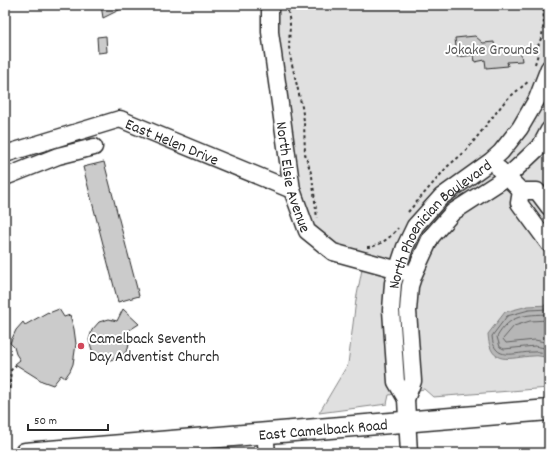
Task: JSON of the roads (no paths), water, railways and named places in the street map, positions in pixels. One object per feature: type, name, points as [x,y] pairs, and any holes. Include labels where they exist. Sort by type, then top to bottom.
[{"type":"main road","name":"East Camelback Road","points":[[25,453],[549,410]]},
{"type":"street","name":"North Elsie Avenue","points":[[270,5],[270,32],[292,190],[307,231],[334,252],[414,274]]},
{"type":"street","name":"North Phoenician Boulevard","points":[[406,399],[396,382],[391,310],[393,283],[405,248],[415,226],[441,197],[491,161],[501,152],[520,128],[537,99],[542,68]]},
{"type":"street","name":"East Helen Drive","points":[[5,154],[120,119],[292,190]]},
{"type":"street","name":"North Phoenician Boulevard","points":[[409,453],[406,399],[412,380],[408,311],[410,286],[414,274],[431,237],[454,212],[507,177],[541,145],[549,130]]},
{"type":"street","points":[[5,177],[58,156],[94,146]]},
{"type":"street","points":[[491,161],[521,191],[537,191],[549,207]]},
{"type":"street","points":[[521,191],[519,204],[549,244]]},
{"type":"street","points":[[266,433],[267,453]]},
{"type":"water","points":[[549,305],[549,358],[537,356],[503,358],[497,356],[493,352],[488,334],[505,312],[528,306]]},
{"type":"place","name":"Camelback Seventh Day Adventist Church","points":[[81,346]]},
{"type":"park label","name":"Jokake Grounds","points":[[492,48]]}]
